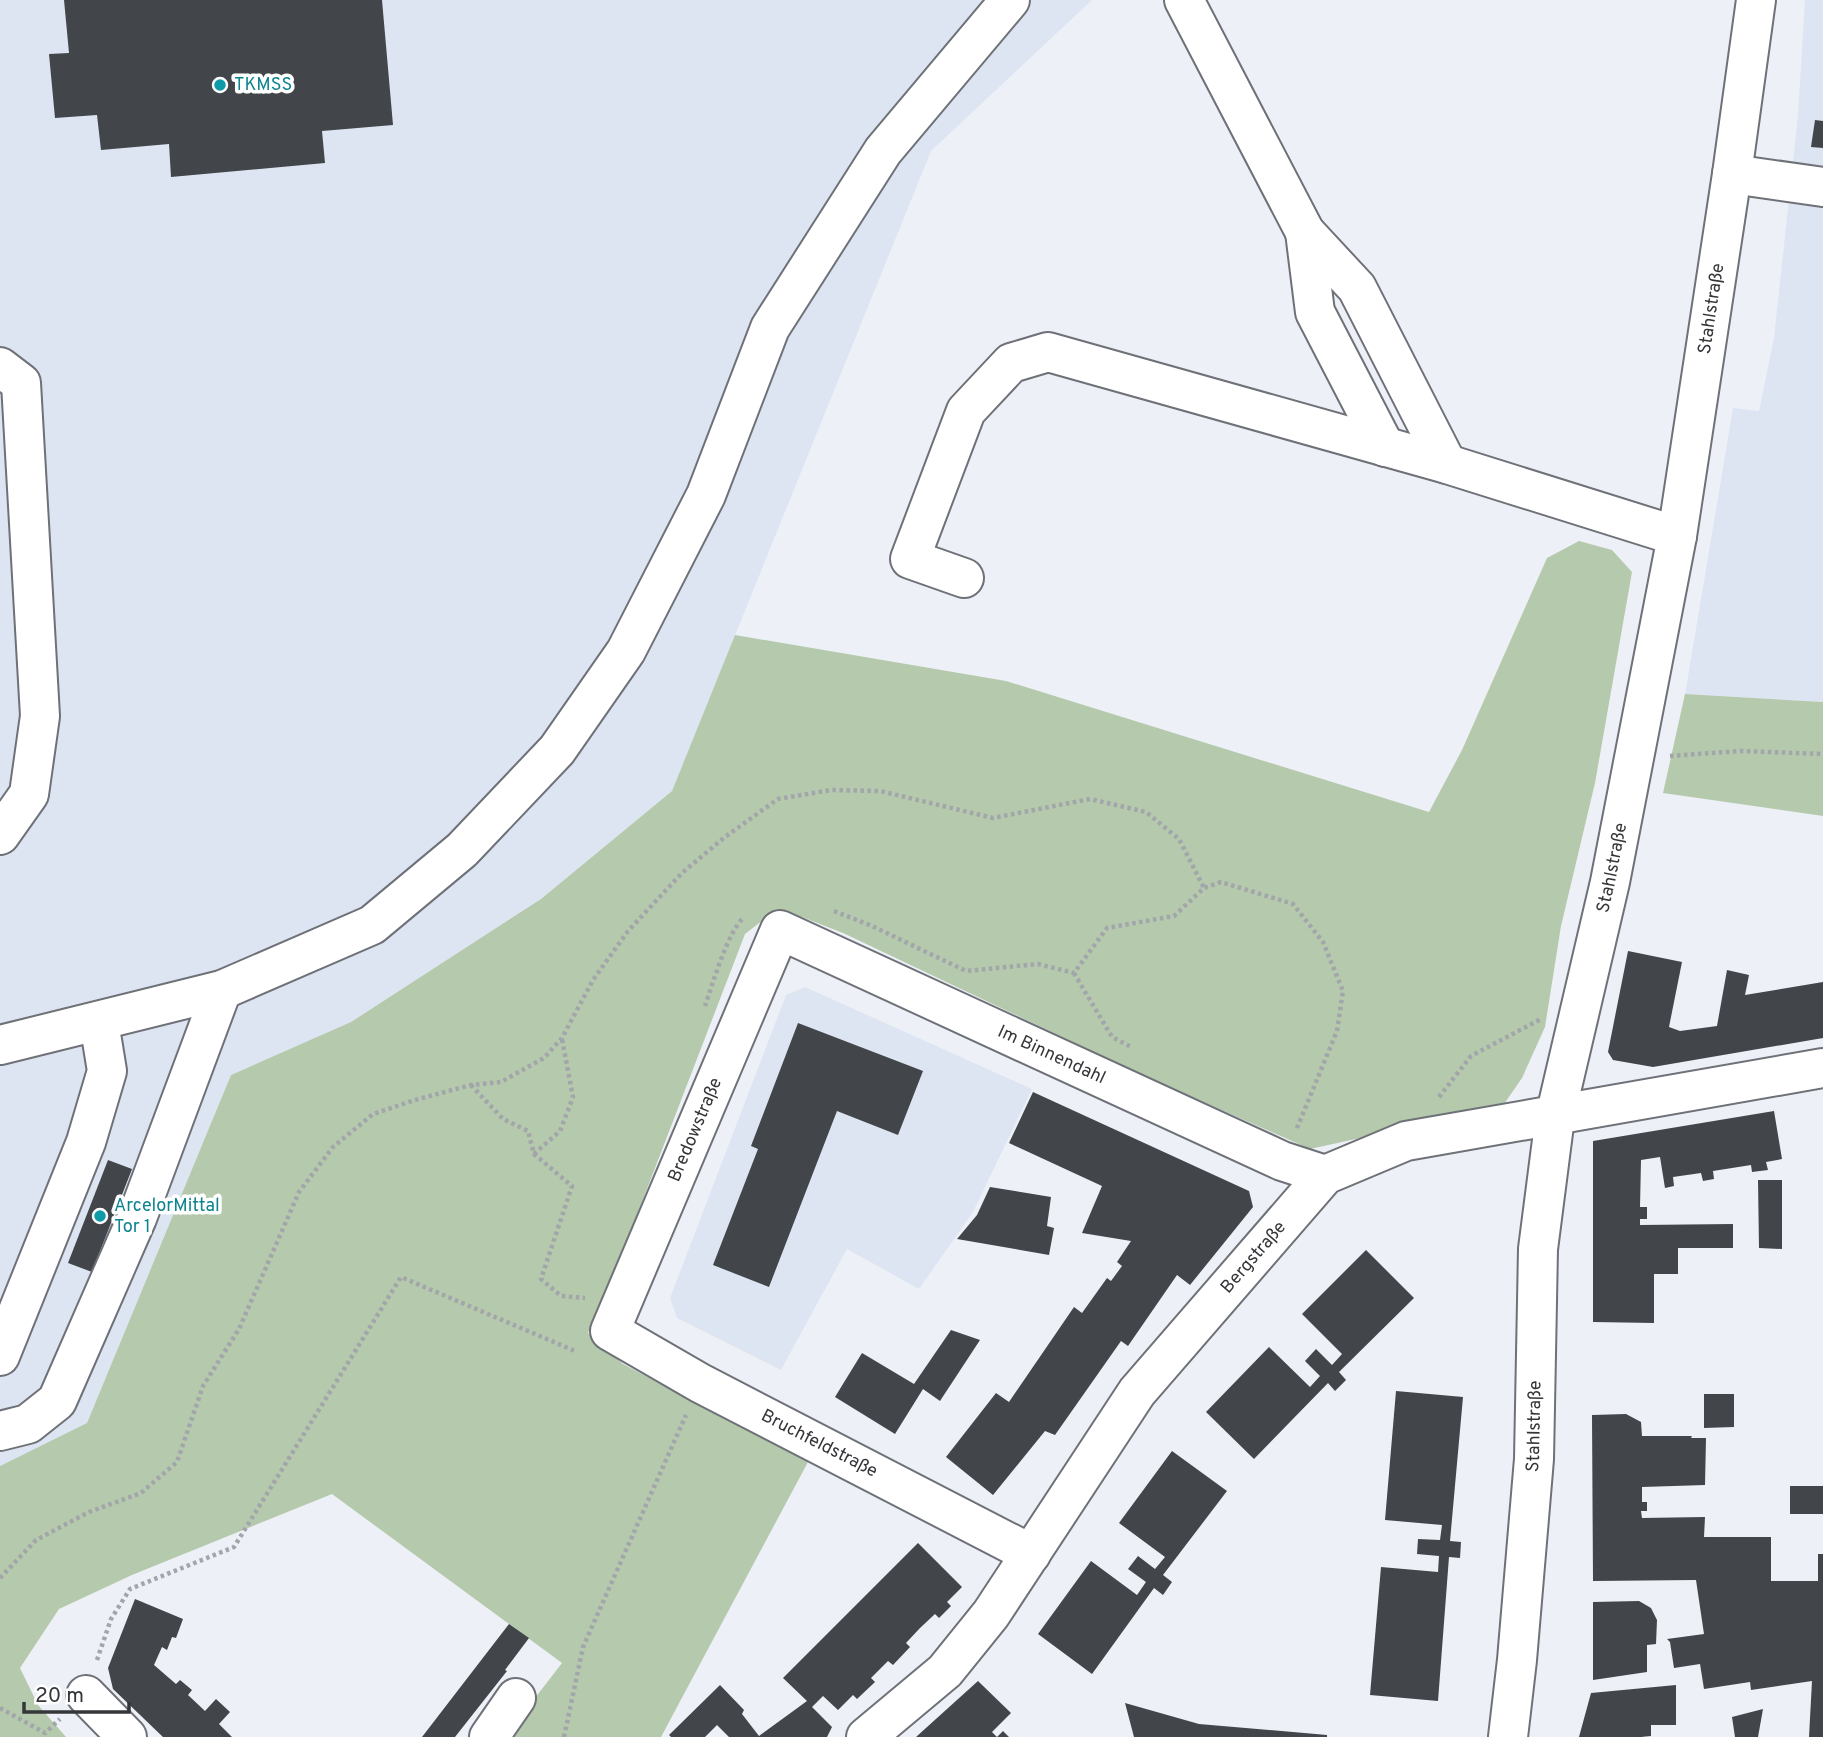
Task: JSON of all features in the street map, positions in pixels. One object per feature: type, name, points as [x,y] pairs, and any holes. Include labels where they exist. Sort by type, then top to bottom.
[{"type":"street","points":[[0,1045],[222,990],[372,926],[462,850],[557,750],[626,651],[706,495],[770,328],[883,151],[1010,0]]},
{"type":"street","points":[[1184,0],[1305,232],[1357,288],[1447,464]]},
{"type":"street","name":"Stahlstraße","points":[[1508,1737],[1534,1459],[1538,1249],[1555,1117],[1610,883],[1677,536],[1756,0]]},
{"type":"street","points":[[1732,174],[1823,187]]},
{"type":"street","points":[[1305,232],[1315,312],[1385,447]]},
{"type":"street","points":[[964,578],[910,559],[967,411],[1011,363],[1048,352],[1447,464],[1677,536]]},
{"type":"street","points":[[0,367],[21,383],[40,716],[29,794],[0,835]]},
{"type":"street","name":"Im Binnendahl","points":[[763,923],[1282,1161],[1325,1175]]},
{"type":"street","name":"Bredowstraße","points":[[594,1322],[763,923]]},
{"type":"street","points":[[0,1431],[28,1424],[57,1401],[137,1218],[222,990]]},
{"type":"street","points":[[0,1356],[86,1142],[107,1071],[99,1022]]},
{"type":"street","name":"Bergstraße","points":[[866,1737],[945,1671],[991,1614],[1137,1392],[1325,1175],[1406,1141],[1823,1068]]},
{"type":"street","name":"Bruchfeldstraße","points":[[594,1322],[700,1383],[1031,1553]]},
{"type":"street","points":[[86,1695],[127,1737]]},
{"type":"street","points":[[489,1737],[516,1698]]},
{"type":"path","points":[[1637,747],[1667,756],[1741,751],[1823,754]]},
{"type":"path","points":[[0,1578],[36,1540],[89,1512],[141,1493],[177,1462],[203,1386],[239,1329],[299,1192],[333,1147],[373,1114],[471,1085],[501,1082],[544,1058],[562,1038],[593,981],[628,931],[682,873],[725,837],[778,799],[831,790],[880,791],[993,818],[1090,799],[1146,812],[1179,839],[1204,888]]},
{"type":"path","points":[[1074,973],[1107,928],[1174,916],[1204,888],[1221,882],[1293,904],[1322,942],[1343,991],[1337,1031],[1282,1161]]},
{"type":"path","points":[[834,911],[966,971],[1038,964],[1074,973],[1112,1037],[1136,1050]]},
{"type":"path","points":[[701,1015],[738,923],[763,923]]},
{"type":"path","points":[[1406,1141],[1471,1056],[1582,997]]},
{"type":"path","points":[[534,1154],[560,1132],[573,1097],[562,1038]]},
{"type":"path","points":[[0,1708],[45,1734],[86,1695],[111,1619],[130,1589],[234,1547],[401,1278],[575,1351],[594,1322],[541,1279],[572,1186],[534,1154],[528,1131],[503,1119],[471,1085]]},
{"type":"path","points":[[564,1737],[583,1647],[700,1383]]},
{"type":"shaded area","points":[[0,0],[1092,0],[931,151],[672,791],[541,899],[351,1022],[231,1075],[87,1423],[0,1466]]},
{"type":"shaded area","points":[[1805,0],[1823,0],[1823,702],[1685,694],[1733,408],[1759,411],[1774,338],[1798,115]]},
{"type":"shaded area","points":[[805,987],[1032,1089],[973,1212],[919,1289],[847,1249],[781,1370],[677,1318],[670,1298],[786,995]]},
{"type":"green space","points":[[1579,541],[1612,550],[1632,572],[1595,783],[1561,926],[1545,1027],[1522,1078],[1502,1107],[1310,1149],[1147,1077],[843,933],[802,917],[768,916],[745,934],[635,1220],[588,1333],[623,1364],[808,1462],[661,1737],[505,1737],[562,1663],[332,1494],[132,1575],[59,1609],[20,1668],[38,1705],[66,1737],[0,1737],[0,1466],[87,1423],[231,1075],[351,1022],[541,899],[672,791],[735,635],[1006,681],[1429,812],[1462,750],[1547,558]]},
{"type":"green space","points":[[1685,694],[1823,702],[1823,816],[1663,793]]},
{"type":"building","name":"TKMSS","points":[[64,0],[382,0],[393,125],[322,131],[325,163],[171,177],[169,144],[101,150],[97,115],[55,118],[49,54],[69,53]]},
{"type":"building","points":[[1815,120],[1823,121],[1823,148],[1811,147]]},
{"type":"building","points":[[1628,951],[1682,962],[1669,1027],[1680,1031],[1717,1026],[1727,970],[1749,975],[1745,995],[1823,982],[1823,1038],[1653,1067],[1613,1060],[1608,1052]]},
{"type":"building","points":[[798,1023],[923,1071],[898,1135],[837,1111],[769,1287],[713,1265],[758,1149],[751,1146]]},
{"type":"building","points":[[1033,1092],[1249,1191],[1253,1207],[1190,1285],[1177,1275],[1128,1346],[1121,1341],[1055,1435],[1045,1431],[993,1495],[946,1457],[996,1393],[1009,1402],[1074,1307],[1082,1313],[1107,1278],[1111,1281],[1122,1266],[1117,1262],[1131,1241],[1082,1233],[1102,1186],[1009,1143]]},
{"type":"building","points":[[1774,1111],[1782,1159],[1766,1162],[1768,1170],[1752,1172],[1751,1165],[1713,1171],[1714,1179],[1703,1181],[1701,1173],[1673,1177],[1674,1186],[1665,1188],[1660,1157],[1641,1160],[1640,1207],[1647,1207],[1647,1219],[1640,1219],[1640,1225],[1733,1224],[1733,1248],[1678,1248],[1678,1274],[1654,1274],[1654,1323],[1593,1322],[1593,1141]]},
{"type":"building","name":"ArcelorMittal Tor 1","points":[[108,1160],[132,1169],[92,1272],[68,1263]]},
{"type":"building","points":[[1758,1180],[1782,1180],[1782,1249],[1759,1248]]},
{"type":"building","points":[[990,1187],[1051,1197],[1047,1226],[1054,1228],[1049,1255],[957,1239],[977,1215]]},
{"type":"building","points":[[1366,1250],[1414,1298],[1339,1372],[1346,1380],[1335,1391],[1328,1383],[1254,1459],[1206,1412],[1269,1347],[1310,1387],[1320,1376],[1305,1361],[1316,1349],[1332,1365],[1342,1354],[1302,1314]]},
{"type":"building","points":[[951,1330],[980,1340],[940,1401],[923,1389],[895,1434],[835,1397],[862,1353],[914,1384]]},
{"type":"building","points":[[1396,1391],[1463,1397],[1450,1541],[1461,1542],[1460,1558],[1449,1557],[1438,1701],[1370,1695],[1381,1567],[1438,1572],[1439,1556],[1417,1554],[1418,1539],[1440,1540],[1442,1525],[1385,1520]]},
{"type":"building","points":[[1704,1394],[1734,1394],[1734,1427],[1704,1428]]},
{"type":"building","points":[[1626,1414],[1641,1422],[1642,1436],[1706,1438],[1705,1485],[1642,1487],[1642,1502],[1647,1502],[1647,1511],[1641,1511],[1642,1518],[1705,1517],[1704,1537],[1771,1537],[1771,1581],[1818,1581],[1818,1554],[1823,1554],[1823,1737],[1809,1737],[1812,1681],[1751,1690],[1750,1682],[1704,1689],[1700,1664],[1674,1668],[1670,1642],[1667,1639],[1704,1634],[1696,1580],[1593,1581],[1592,1415]]},
{"type":"building","points":[[1172,1451],[1227,1491],[1163,1575],[1172,1582],[1163,1595],[1154,1588],[1092,1674],[1038,1634],[1091,1561],[1137,1595],[1146,1582],[1128,1569],[1138,1556],[1155,1569],[1165,1557],[1119,1523]]},
{"type":"building","points":[[1790,1486],[1823,1486],[1823,1514],[1790,1514]]},
{"type":"building","points":[[918,1543],[962,1587],[947,1602],[951,1606],[939,1618],[935,1614],[920,1628],[906,1643],[910,1647],[893,1665],[888,1661],[871,1678],[875,1682],[857,1699],[853,1695],[838,1710],[823,1696],[812,1707],[832,1727],[827,1737],[729,1737],[717,1725],[705,1737],[669,1735],[720,1685],[744,1710],[742,1714],[759,1736],[807,1701],[783,1678]]},
{"type":"building","points":[[135,1599],[183,1619],[176,1638],[172,1637],[167,1650],[162,1647],[154,1665],[176,1684],[180,1680],[192,1690],[188,1695],[205,1711],[216,1699],[230,1712],[219,1724],[232,1737],[163,1737],[113,1689],[108,1668]]},
{"type":"building","points":[[1639,1601],[1651,1608],[1657,1620],[1656,1644],[1647,1645],[1647,1672],[1593,1680],[1593,1602]]},
{"type":"building","points":[[509,1624],[529,1638],[505,1670],[507,1671],[455,1737],[422,1737]]},
{"type":"building","points":[[978,1681],[1011,1713],[992,1732],[997,1737],[916,1737]]},
{"type":"building","points":[[1676,1685],[1676,1725],[1651,1725],[1651,1736],[1579,1737],[1591,1693]]},
{"type":"building","points":[[1125,1703],[1199,1724],[1327,1737],[1134,1737]]},
{"type":"building","points":[[1763,1709],[1758,1737],[1735,1737],[1732,1717]]},
{"type":"building","points":[[1003,1731],[1009,1737],[997,1737]]},
{"type":"place","name":"TKMSS","points":[[220,85]]},
{"type":"place","name":"ArcelorMittal Tor 1","points":[[100,1216]]}]
